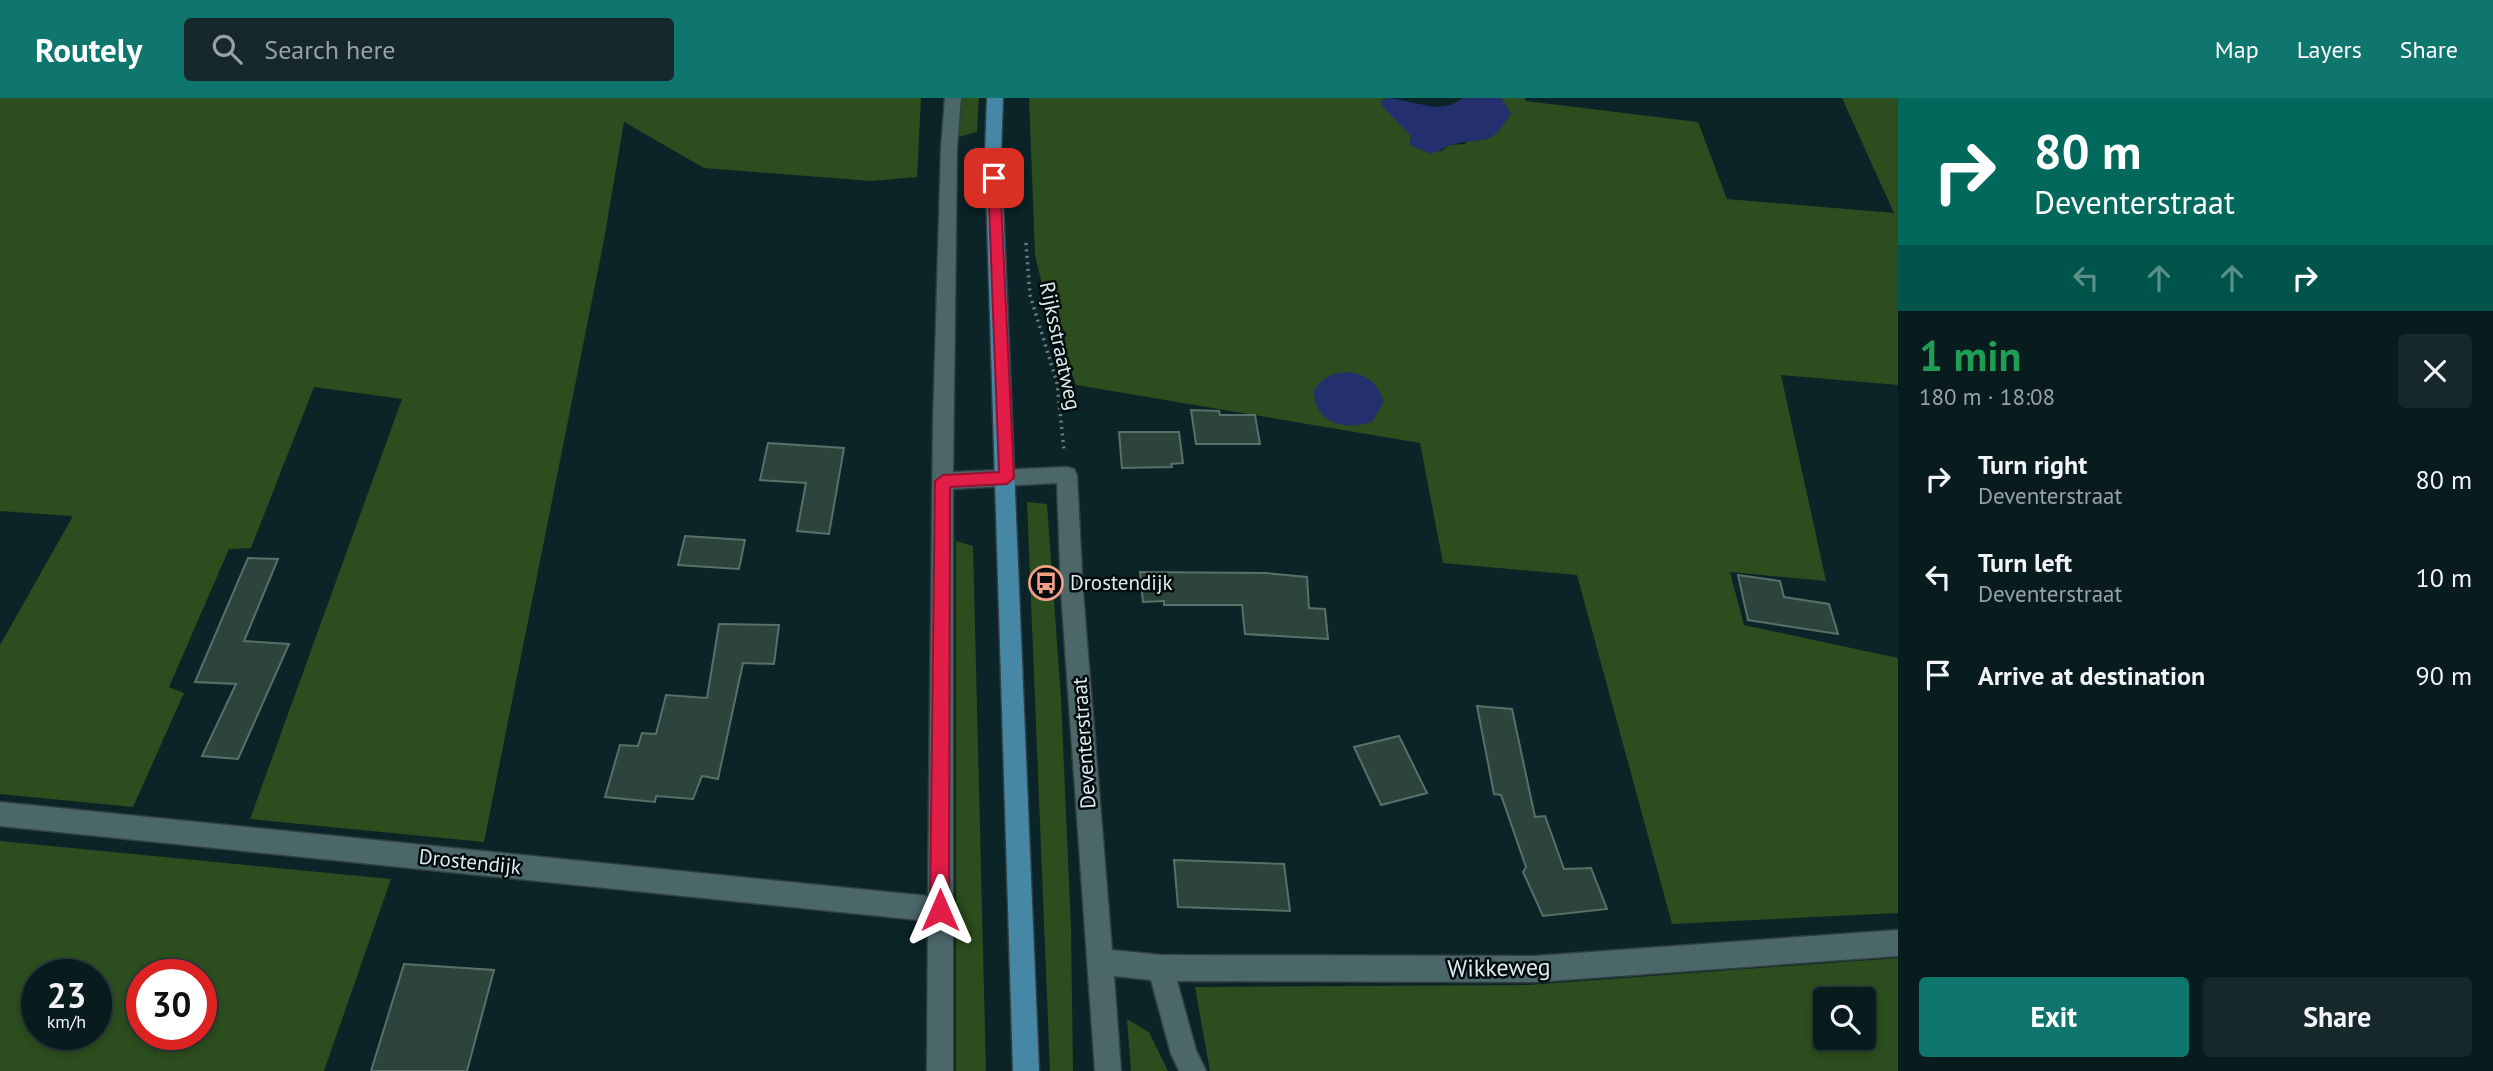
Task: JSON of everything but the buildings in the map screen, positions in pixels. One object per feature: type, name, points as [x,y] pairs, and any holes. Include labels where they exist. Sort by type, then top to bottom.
[{"type":"main road","points":[[995,98],[993,154],[1007,478],[1026,1071]]},
{"type":"street","points":[[940,1071],[943,481],[949,148],[953,98]]},
{"type":"street","points":[[943,481],[1067,475]]},
{"type":"street","name":"Deventerstraat","points":[[1067,475],[1072,592],[1108,1071]]},
{"type":"street","name":"Drostendijk","points":[[0,814],[940,910]]},
{"type":"street","name":"Wikkeweg","points":[[1100,962],[1161,968],[1535,969],[1898,943]]},
{"type":"street","points":[[1161,968],[1184,1054],[1193,1071]]},
{"type":"path","name":"Rijksstraatweg","points":[[1025,230],[1030,295],[1056,383],[1067,475]]},
{"type":"green space","points":[[0,98],[921,98],[917,177],[871,181],[704,168],[624,122],[604,240],[484,842],[250,819],[402,399],[314,387],[251,548],[229,549],[169,687],[184,693],[133,807],[0,794],[0,645],[73,516],[0,511]]},
{"type":"green space","points":[[961,98],[979,98],[977,132],[959,137]]},
{"type":"green space","points":[[1029,98],[1389,98],[1382,100],[1411,136],[1410,145],[1441,151],[1450,145],[1464,144],[1511,113],[1501,98],[1525,98],[1526,101],[1698,122],[1727,199],[1894,213],[1842,98],[1898,98],[1898,385],[1781,375],[1826,581],[1730,572],[1744,625],[1898,658],[1898,913],[1672,924],[1577,575],[1443,563],[1420,443],[1076,385],[1049,314],[1035,255]]},
{"type":"green space","points":[[1027,502],[1047,504],[1061,698],[1071,928],[1073,1071],[1050,1071]]},
{"type":"green space","points":[[956,541],[973,546],[986,1071],[956,1071]]},
{"type":"green space","points":[[0,841],[391,879],[324,1071],[0,1071]]},
{"type":"green space","points":[[1898,958],[1898,1071],[1210,1071],[1195,987],[1528,985]]},
{"type":"green space","points":[[1127,1019],[1149,1032],[1168,1071],[1131,1071]]},
{"type":"water","points":[[1389,98],[1435,107],[1451,105],[1464,98],[1501,98],[1511,113],[1491,137],[1451,145],[1430,154],[1410,145],[1411,136],[1381,105],[1382,100]]},
{"type":"water","points":[[1349,372],[1367,378],[1382,396],[1384,402],[1372,422],[1342,425],[1325,417],[1319,410],[1314,390],[1317,385],[1329,376]]},
{"type":"place","name":"Drostendijk","points":[[1046,583]]},
{"type":"route","points":[[940,910],[943,481],[1007,478],[994,178]]}]
